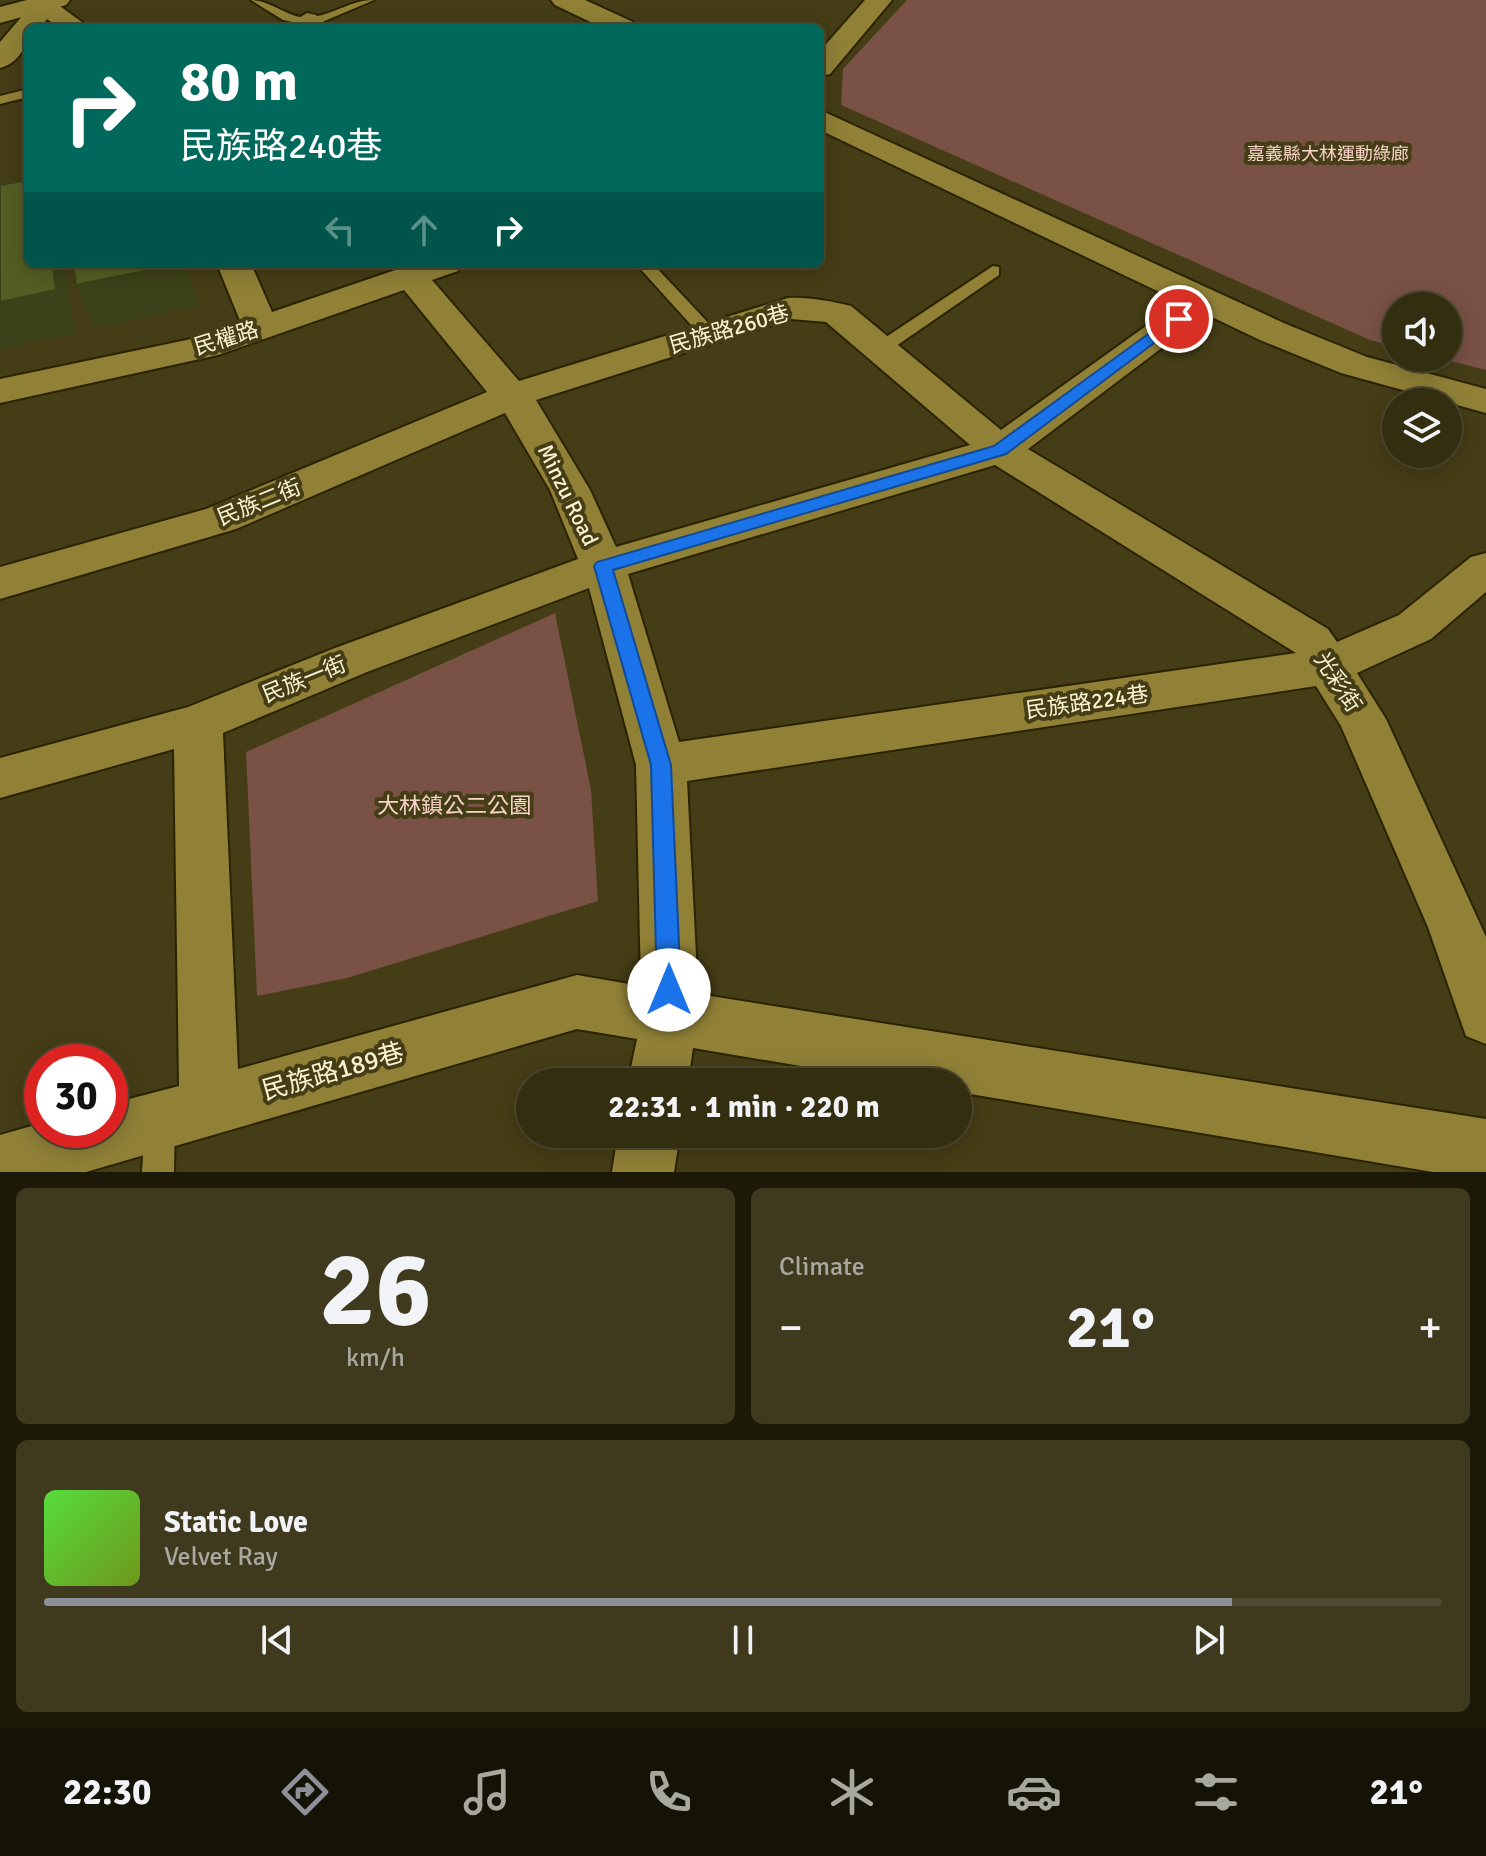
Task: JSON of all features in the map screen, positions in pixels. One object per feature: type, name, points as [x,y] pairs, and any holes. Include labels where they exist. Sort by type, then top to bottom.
[{"type":"street","points":[[564,0],[615,24]]},
{"type":"street","points":[[824,63],[879,0]]},
{"type":"street","points":[[0,15],[50,3]]},
{"type":"street","points":[[50,3],[73,24]]},
{"type":"street","points":[[32,24],[50,3]]},
{"type":"street","points":[[0,60],[24,33]]},
{"type":"street","points":[[824,121],[1204,300],[1354,365],[1486,401]]},
{"type":"street","points":[[236,268],[261,328]]},
{"type":"street","name":"民權路","points":[[0,391],[205,347],[429,271]]},
{"type":"street","name":"Minzu Road","points":[[429,271],[510,396],[529,417],[570,490],[603,566],[661,765],[669,1020],[660,1068]]},
{"type":"street","points":[[1000,450],[1204,300]]},
{"type":"street","name":"民族路260巷","points":[[510,396],[788,309],[809,308],[838,314],[1000,450]]},
{"type":"street","name":"民族二街","points":[[0,583],[221,519],[510,396]]},
{"type":"street","name":"民族一街","points":[[0,778],[198,723],[351,660],[603,566],[1000,450]]},
{"type":"street","name":"光彩街","points":[[1000,450],[1312,641],[1362,719],[1455,927],[1486,1017]]},
{"type":"street","name":"民族路224巷","points":[[661,765],[1328,666],[1415,627],[1486,568]]},
{"type":"street","points":[[176,1133],[198,723]]},
{"type":"street","name":"民族路189巷","points":[[0,1166],[176,1133],[577,1002],[669,1020],[1486,1150]]},
{"type":"street","points":[[643,1172],[647,1148]]},
{"type":"lane","points":[[257,0],[303,24]]},
{"type":"lane","points":[[312,24],[368,0]]},
{"type":"lane","points":[[0,100],[24,94]]},
{"type":"lane","points":[[648,268],[708,333]]},
{"type":"lane","points":[[880,349],[993,271]]},
{"type":"green space","name":"嘉義縣大林運動綠廊","points":[[907,0],[1486,0],[1486,370],[1462,364],[1462,292],[1382,292],[1382,343],[1370,340],[841,105],[843,69]]},
{"type":"green space","name":"大林鎮公二公園","points":[[555,613],[591,790],[598,901],[347,978],[257,996],[246,752]]},
{"type":"building","points":[[24,181],[24,268],[53,268],[56,290],[0,302],[0,185]]},
{"type":"building","points":[[74,268],[159,268],[76,285]]},
{"type":"route","points":[[669,990],[661,765],[603,566],[1000,450],[1179,319]]}]
